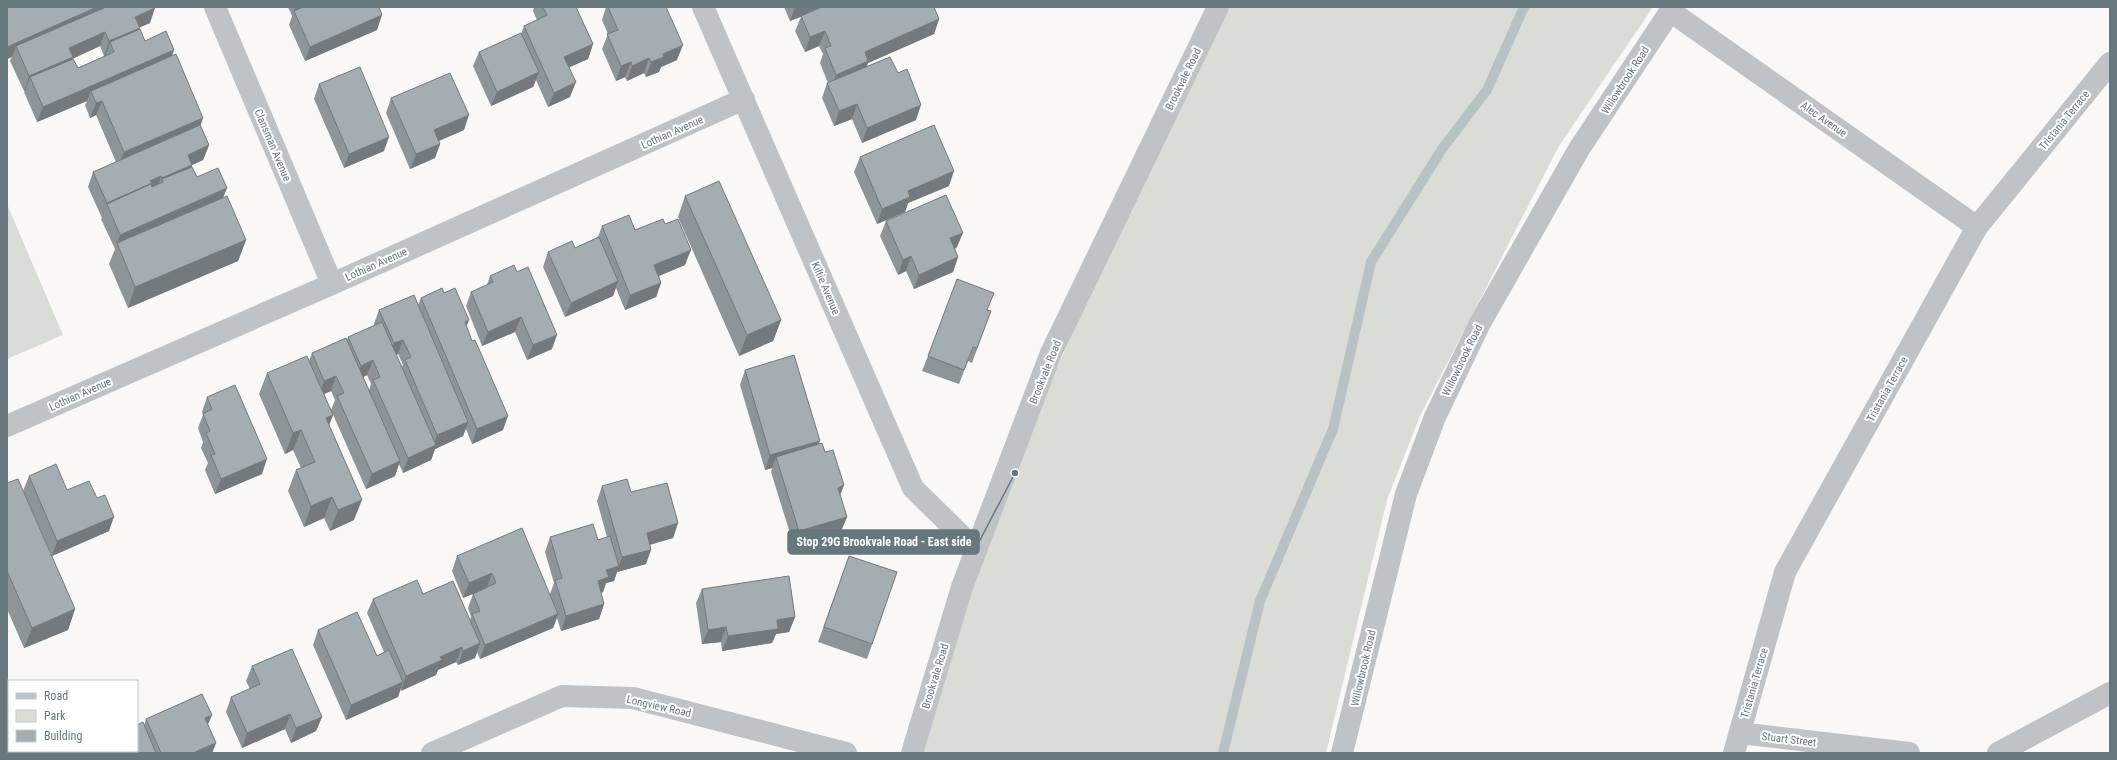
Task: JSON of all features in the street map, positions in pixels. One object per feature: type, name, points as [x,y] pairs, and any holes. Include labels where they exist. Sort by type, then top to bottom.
[{"type":"street","name":"Clansman Avenue","points":[[215,7],[332,284]]},
{"type":"street","name":"Kiltie Avenue","points":[[703,7],[913,488],[976,550]]},
{"type":"street","name":"Brookvale Road","points":[[912,753],[962,587],[1051,353],[1218,7]]},
{"type":"street","name":"Alec Avenue","points":[[1672,9],[1977,227]]},
{"type":"street","name":"Willowbrook Road","points":[[1342,753],[1406,494],[1435,417],[1480,324],[1579,149],[1672,9]]},
{"type":"street","name":"Tristania Terrace","points":[[1737,743],[1785,572],[1977,227],[2110,63]]},
{"type":"street","name":"Lothian Avenue","points":[[7,426],[332,284],[744,99]]},
{"type":"street","points":[[1998,753],[2110,693]]},
{"type":"street","name":"Longview Road","points":[[432,753],[562,696],[633,698],[846,753]]},
{"type":"street","name":"Stuart Street","points":[[1737,743],[1909,753]]},
{"type":"green space","points":[[1218,7],[1653,7],[1559,146],[1420,416],[1387,500],[1326,753],[923,753],[976,550]]},
{"type":"green space","points":[[7,204],[63,335],[7,359]]},
{"type":"building","points":[[97,7],[7,47],[7,8]]},
{"type":"building","points":[[106,7],[155,8],[135,17],[140,28],[109,41],[105,32],[69,48],[73,57],[29,76],[16,46]]},
{"type":"building","points":[[303,7],[379,7],[382,15],[310,47],[294,11]]},
{"type":"building","points":[[543,7],[576,7],[593,44],[564,57],[576,82],[554,93],[524,26],[547,15]]},
{"type":"building","points":[[608,7],[666,7],[683,45],[663,54],[664,57],[651,62],[649,58],[632,66],[631,62],[621,66],[607,34],[618,30]]},
{"type":"building","points":[[822,7],[934,7],[939,19],[865,52],[868,61],[836,75],[825,48],[831,46],[825,31],[810,37],[801,16]]},
{"type":"building","points":[[140,29],[145,41],[166,31],[174,50],[43,107],[30,77],[73,59],[78,68],[114,52],[110,42]]},
{"type":"building","points":[[521,33],[539,72],[497,92],[479,52]]},
{"type":"building","points":[[176,54],[203,118],[124,152],[102,101],[96,103],[91,91]]},
{"type":"building","points":[[890,57],[898,73],[907,69],[921,105],[867,128],[857,104],[839,111],[827,83]]},
{"type":"building","points":[[360,67],[389,137],[349,154],[319,84]]},
{"type":"building","points":[[450,73],[469,115],[434,130],[440,144],[416,154],[391,98]]},
{"type":"building","points":[[200,125],[209,145],[188,155],[192,165],[162,178],[161,176],[150,181],[152,183],[107,203],[93,172]]},
{"type":"building","points":[[934,125],[954,171],[908,191],[910,197],[882,209],[860,157]]},
{"type":"building","points":[[192,167],[197,177],[218,168],[227,188],[120,235],[107,204],[151,184],[152,187],[163,182],[162,179]]},
{"type":"building","points":[[719,181],[781,320],[747,335],[685,196]]},
{"type":"building","points":[[946,195],[963,233],[950,238],[958,257],[919,275],[911,256],[903,260],[886,221]]},
{"type":"building","points":[[227,196],[246,240],[135,287],[117,243]]},
{"type":"building","points":[[629,215],[635,230],[663,219],[665,224],[678,219],[691,250],[654,265],[661,283],[630,295],[602,226]]},
{"type":"building","points":[[599,237],[618,281],[571,303],[548,252],[572,241],[575,248]]},
{"type":"building","points":[[514,265],[517,272],[528,267],[557,335],[533,345],[521,317],[488,332],[471,292],[493,282],[490,276]]},
{"type":"building","points":[[957,279],[994,293],[987,310],[991,311],[977,348],[973,347],[964,370],[928,356]]},
{"type":"building","points":[[442,288],[444,293],[455,288],[469,320],[465,322],[472,341],[475,340],[508,416],[477,429],[421,298]]},
{"type":"building","points":[[414,295],[468,422],[437,435],[405,360],[411,357],[403,340],[394,343],[379,310]]},
{"type":"building","points":[[382,322],[436,445],[408,458],[373,380],[380,377],[373,360],[361,366],[348,337]]},
{"type":"building","points":[[346,338],[400,461],[372,474],[337,396],[344,393],[336,376],[324,381],[312,353]]},
{"type":"building","points":[[794,355],[820,441],[770,455],[745,370]]},
{"type":"building","points":[[307,356],[333,415],[326,418],[362,500],[338,510],[332,497],[311,506],[296,470],[315,462],[301,430],[293,433],[267,373]]},
{"type":"building","points":[[235,385],[267,459],[221,479],[211,455],[215,454],[206,433],[210,431],[203,414],[212,409],[207,397]]},
{"type":"building","points":[[822,443],[825,452],[833,450],[844,485],[838,488],[847,517],[799,531],[776,457]]},
{"type":"building","points":[[56,464],[67,490],[89,481],[97,498],[105,495],[114,517],[57,541],[29,476]]},
{"type":"building","points":[[18,479],[75,609],[32,628],[7,571],[7,483]]},
{"type":"building","points":[[627,479],[631,492],[667,483],[678,523],[647,533],[651,550],[622,557],[602,486]]},
{"type":"building","points":[[593,524],[598,540],[610,536],[619,566],[606,570],[609,577],[598,581],[604,604],[566,616],[555,580],[562,578],[550,537]]},
{"type":"building","points":[[522,528],[558,614],[485,645],[472,614],[480,611],[473,594],[496,583],[492,573],[469,583],[457,556]]},
{"type":"building","points":[[849,556],[897,572],[872,644],[824,627]]},
{"type":"building","points":[[789,576],[795,617],[777,620],[778,629],[728,636],[726,627],[708,630],[702,589]]},
{"type":"building","points":[[417,580],[423,594],[453,581],[480,643],[463,651],[462,647],[440,657],[442,660],[406,676],[373,599]]},
{"type":"building","points":[[357,612],[377,656],[389,650],[403,682],[351,705],[318,630]]},
{"type":"building","points":[[292,649],[322,717],[296,728],[290,714],[247,733],[231,697],[260,684],[252,666]]},
{"type":"building","points":[[202,694],[212,715],[205,718],[216,743],[195,752],[196,753],[161,753],[146,719]]},
{"type":"building","points":[[143,722],[156,753],[80,752],[138,752],[138,724]]},
{"type":"waterway","points":[[1223,753],[1260,601],[1333,429],[1371,262],[1442,149],[1487,90],[1524,7]]},
{"type":"place","name":"Stop 29G Brookvale Road - East side","points":[[1015,473]]}]
